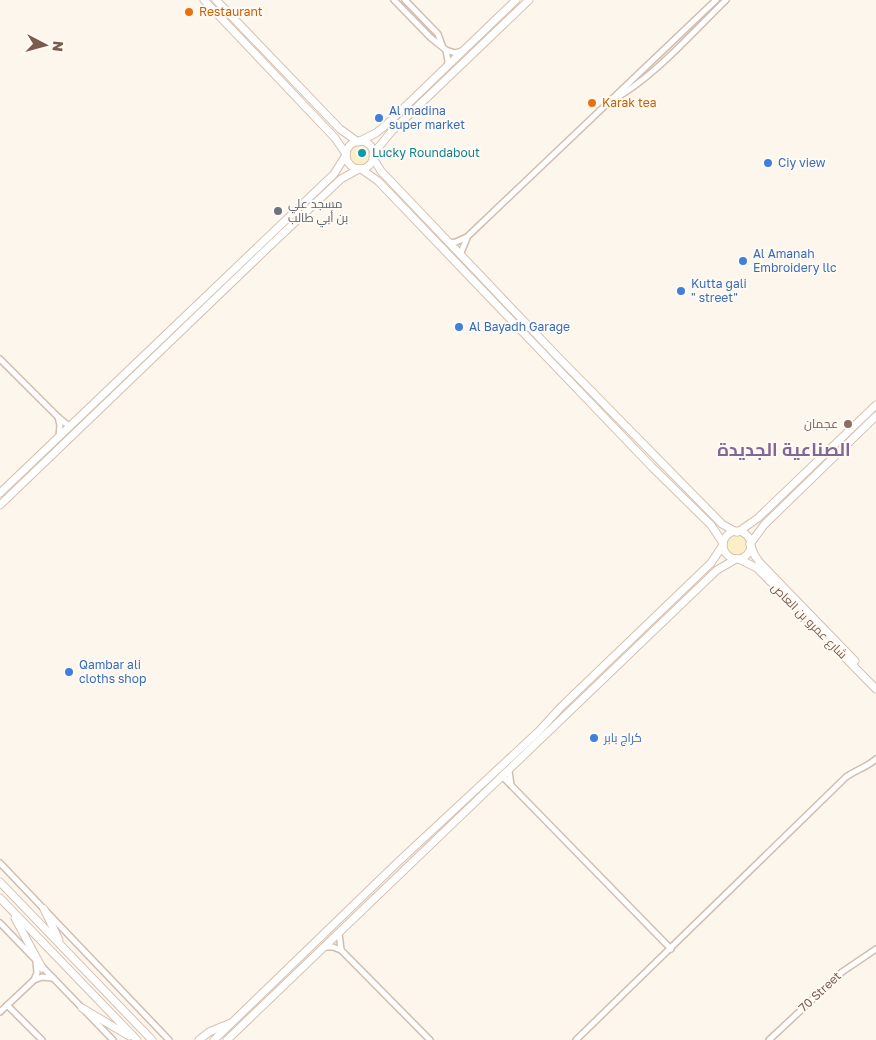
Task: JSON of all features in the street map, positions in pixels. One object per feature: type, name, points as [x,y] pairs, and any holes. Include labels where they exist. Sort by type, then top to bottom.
[{"type":"main road","points":[[204,0],[335,138],[346,154],[348,163],[378,181],[652,468],[711,526],[723,544],[726,555],[738,559]]},
{"type":"main road","points":[[216,0],[344,133],[359,142],[367,144],[381,171],[556,356],[722,524],[745,534],[750,544]]},
{"type":"main road","points":[[0,493],[334,174],[350,146],[381,129],[516,0]]},
{"type":"main road","points":[[0,505],[341,179],[369,165],[373,156],[391,132],[529,0]]},
{"type":"main road","points":[[511,320],[517,322],[526,331],[529,331],[530,327]]},
{"type":"main road","points":[[540,351],[539,347],[544,345],[556,356]]},
{"type":"main road","points":[[214,1040],[234,1023],[397,863],[518,750],[711,563],[728,535],[753,522],[876,405]]},
{"type":"main road","points":[[83,426],[91,408]]},
{"type":"main road","points":[[229,1039],[717,570],[748,554],[750,544],[760,528],[876,416]]},
{"type":"main road","points":[[58,448],[61,441],[70,433],[69,426]]},
{"type":"main road","name":"شارع عمرو بن العاص","points":[[750,544],[761,564],[876,682]]},
{"type":"main road","name":"شارع عمرو بن العاص","points":[[738,559],[757,568],[876,689]]},
{"type":"main road","points":[[502,777],[503,769],[517,755],[518,750]]},
{"type":"main road","points":[[360,913],[364,903],[396,871],[397,863]]},
{"type":"main road","points":[[0,882],[152,1040]]},
{"type":"main road","points":[[0,898],[137,1040]]},
{"type":"main road","points":[[10,909],[42,968]]},
{"type":"main road","points":[[44,909],[62,947]]},
{"type":"main road","points":[[82,1008],[137,1040]]},
{"type":"main road","points":[[199,1040],[216,1028],[234,1023]]},
{"type":"street","points":[[394,0],[431,38],[444,48],[455,53],[464,50]]},
{"type":"street","points":[[405,0],[438,34],[448,60],[446,67]]},
{"type":"street","points":[[448,243],[467,237],[716,0]]},
{"type":"street","points":[[609,102],[627,91],[657,66],[726,0]]},
{"type":"street","points":[[460,255],[467,237]]},
{"type":"street","points":[[0,359],[58,418],[69,426]]},
{"type":"street","points":[[58,418],[60,425],[59,436]]},
{"type":"street","points":[[576,1040],[846,777],[868,766],[876,759]]},
{"type":"street","points":[[509,771],[511,785]]},
{"type":"street","points":[[502,777],[671,949]]},
{"type":"street","points":[[0,863],[169,1040]]},
{"type":"street","points":[[0,923],[112,1040]]},
{"type":"street","points":[[339,933],[341,950]]},
{"type":"street","points":[[324,947],[333,947],[341,950],[430,1040]]},
{"type":"street","name":"70 Street","points":[[769,1040],[842,972],[876,949]]},
{"type":"street","points":[[34,980],[37,973],[36,961]]},
{"type":"street","points":[[40,1038],[3,1008],[34,980],[42,977],[52,978]]},
{"type":"street","points":[[33,1040],[40,1038]]},
{"type":"sand","points":[[360,144],[368,147],[371,155],[368,163],[360,166],[352,163],[349,155],[352,147]]},
{"type":"sand","points":[[737,535],[744,538],[747,545],[744,552],[737,555],[730,552],[727,545],[730,538]]},
{"type":"place","name":"Restaurant","points":[[189,12]]},
{"type":"place","name":"Karak tea","points":[[592,103]]},
{"type":"place","name":"Al madina super market","points":[[379,118]]},
{"type":"place","name":"Lucky Roundabout","points":[[362,153]]},
{"type":"place","name":"Ciy view","points":[[768,163]]},
{"type":"place","name":"مسجد علي بن أبي طالب","points":[[278,211]]},
{"type":"place","name":"Al Amanah Embroidery llc","points":[[743,261]]},
{"type":"place","name":"Kutta gali \" street\"","points":[[681,291]]},
{"type":"place","name":"Al Bayadh Garage","points":[[459,327]]},
{"type":"place","name":"عجمان","points":[[848,424]]},
{"type":"place","name":"Qambar ali cloths shop","points":[[69,672]]},
{"type":"place","name":"كراج بابر","points":[[594,738]]},
{"type":"district","name":"الصناعية الجديدة","points":[[784,450]]}]
